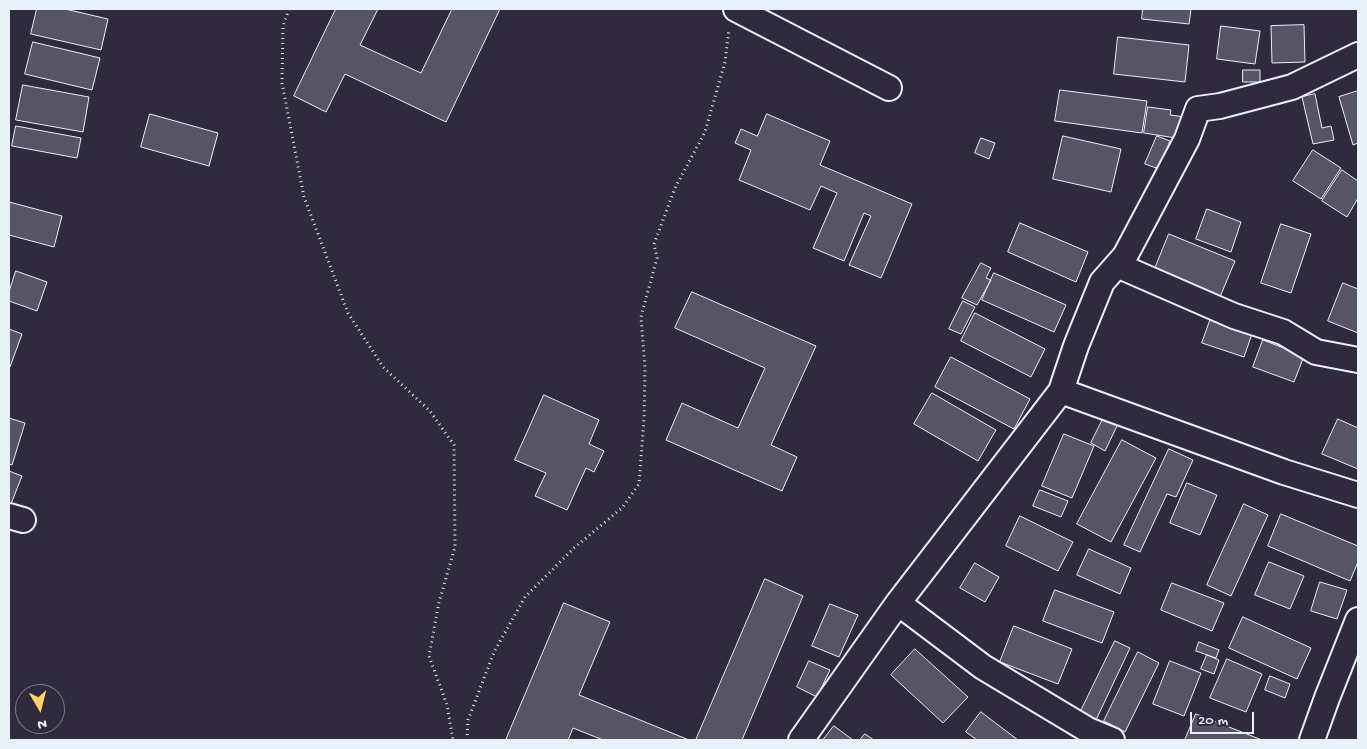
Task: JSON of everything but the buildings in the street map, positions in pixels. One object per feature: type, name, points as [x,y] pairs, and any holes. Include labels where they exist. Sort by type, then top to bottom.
[{"type":"street","points":[[733,18],[889,88]]},
{"type":"street","points":[[801,740],[898,603],[1061,391],[1076,346],[1102,282],[1125,256],[1187,139],[1198,109],[1220,106],[1292,87],[1358,55]]},
{"type":"street","points":[[1117,266],[1234,316],[1283,332],[1316,352],[1358,360]]},
{"type":"street","points":[[1061,391],[1284,472],[1358,495]]},
{"type":"street","points":[[898,603],[983,667],[1088,730],[1112,740]]},
{"type":"street","points":[[1312,740],[1358,620]]},
{"type":"path","points":[[290,9],[284,26],[282,83],[304,197],[348,313],[383,367],[430,411],[454,445],[455,547],[439,602],[429,656],[446,706],[453,740]]},
{"type":"path","points":[[467,740],[468,720],[494,652],[525,597],[574,548],[622,508],[639,484],[644,419],[641,317],[657,258],[654,244],[675,188],[705,132],[725,62],[733,18]]}]
